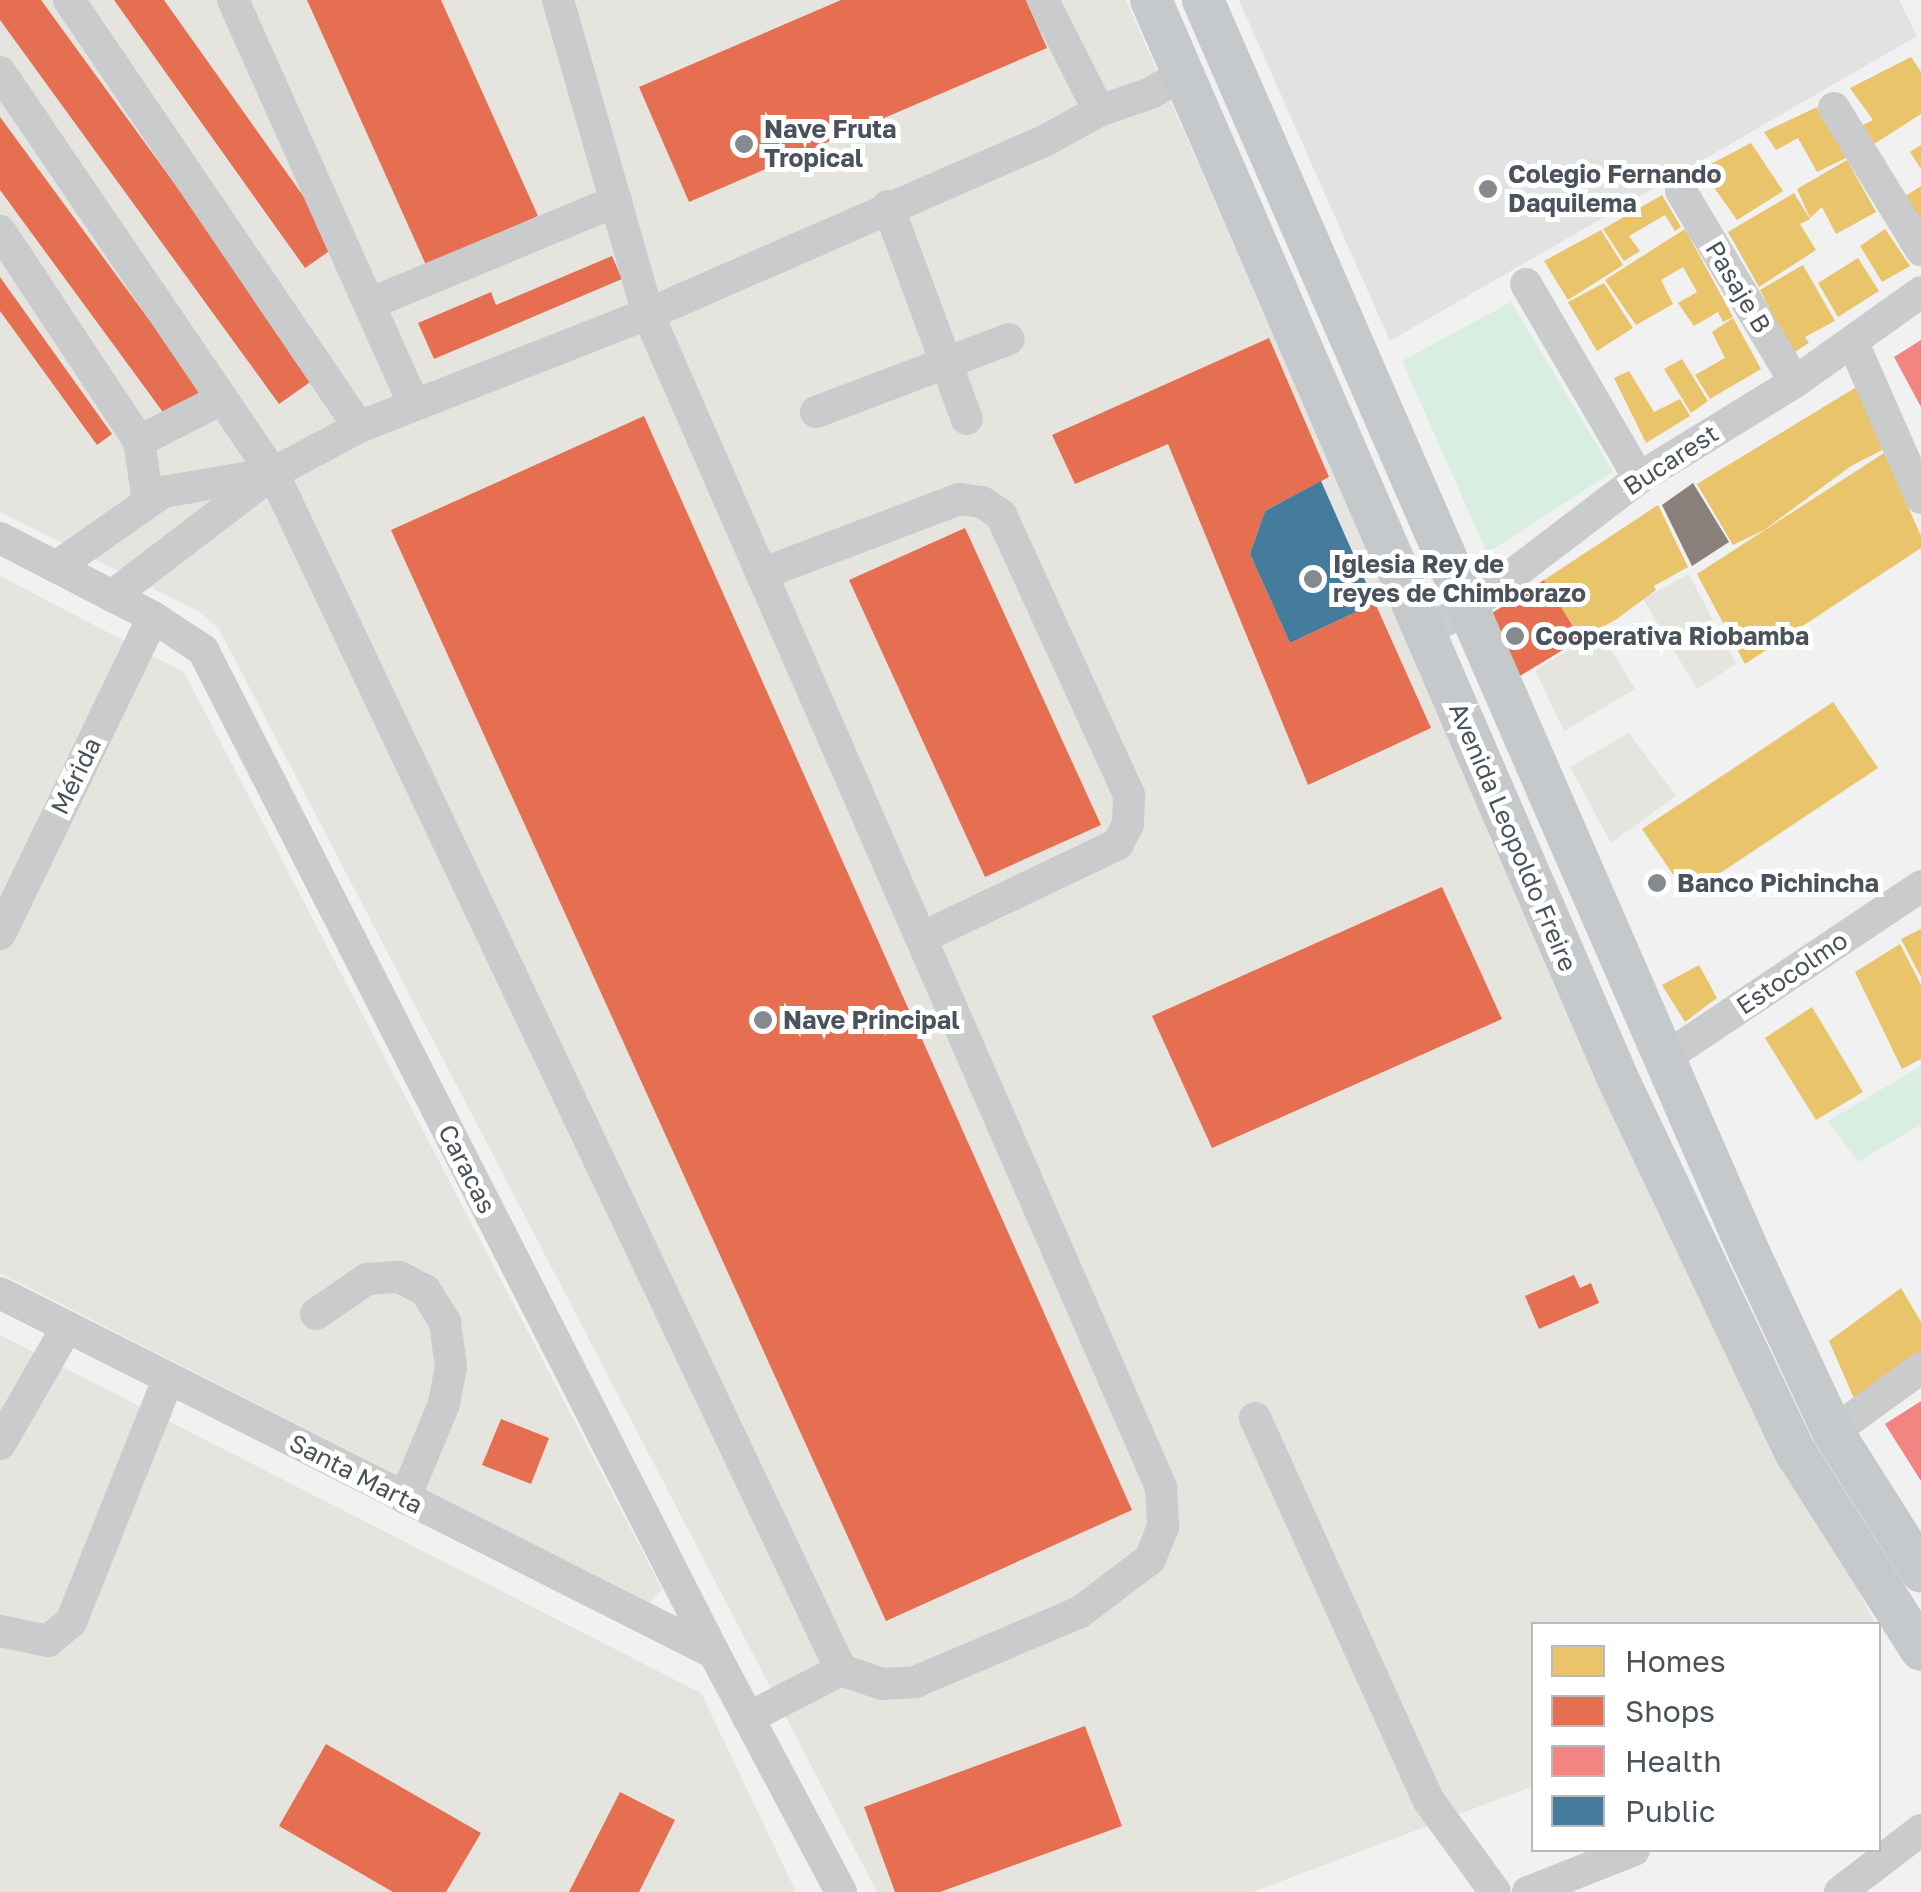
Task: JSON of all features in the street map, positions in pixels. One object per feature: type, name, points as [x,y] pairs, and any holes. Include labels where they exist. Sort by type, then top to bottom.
[{"type":"main road","name":"Avenida Leopoldo Freire","points":[[1150,0],[1619,1080],[1796,1453],[1921,1650]]},
{"type":"main road","name":"Avenida Leopoldo Freire","points":[[1203,0],[1663,1059],[1833,1432],[1921,1571]]},
{"type":"main road","points":[[1221,160],[1267,140]]},
{"type":"street","points":[[69,0],[359,427]]},
{"type":"street","points":[[233,0],[414,404]]},
{"type":"street","points":[[558,0],[648,314],[1161,1487],[1163,1527],[1150,1559],[1080,1612],[915,1682],[882,1684],[840,1670],[748,1718]]},
{"type":"street","points":[[1043,0],[1099,112]]},
{"type":"street","points":[[0,72],[273,474],[840,1670]]},
{"type":"street","points":[[112,596],[273,474],[359,427],[648,314],[1048,139],[1183,74]]},
{"type":"street","points":[[1834,108],[1921,250]]},
{"type":"street","name":"Pasaje B","points":[[1681,191],[1795,382]]},
{"type":"street","points":[[369,304],[616,202]]},
{"type":"street","points":[[888,206],[967,419]]},
{"type":"street","points":[[0,231],[140,441],[148,500]]},
{"type":"street","points":[[1526,284],[1639,478]]},
{"type":"street","name":"Bucarest","points":[[1424,632],[1466,610],[1639,478],[1795,382],[1921,292]]},
{"type":"street","points":[[816,412],[1009,339]]},
{"type":"street","points":[[1853,343],[1921,498]]},
{"type":"street","points":[[140,441],[222,399]]},
{"type":"street","points":[[56,567],[163,492],[273,474]]},
{"type":"street","points":[[761,574],[960,500],[982,502],[1001,516],[1129,796],[1128,824],[1118,844],[921,938]]},
{"type":"street","name":"Caracas","points":[[0,538],[153,617],[203,650],[714,1653],[841,1892]]},
{"type":"street","name":"Mérida","points":[[0,934],[153,617]]},
{"type":"street","name":"Estocolmo","points":[[1663,1059],[1921,886]]},
{"type":"street","points":[[316,1314],[366,1279],[399,1277],[424,1290],[445,1322],[451,1367],[444,1404],[406,1498]]},
{"type":"street","name":"Santa Marta","points":[[0,1293],[714,1653]]},
{"type":"street","points":[[0,1444],[68,1327]]},
{"type":"street","points":[[1833,1432],[1921,1368]]},
{"type":"street","points":[[0,1632],[48,1641],[71,1622],[168,1379]]},
{"type":"street","points":[[1255,1418],[1429,1801],[1495,1892]]},
{"type":"street","points":[[1840,1892],[1921,1830]]},
{"type":"street","points":[[1528,1892],[1629,1852]]},
{"type":"shaded area","points":[[0,0],[1126,0],[1572,1014],[1874,1622],[1531,1622],[1531,1787],[1253,1892],[877,1892],[219,629],[200,612],[0,512]]},
{"type":"shaded area","name":"Colegio Fernando Daquilema","points":[[1239,0],[1899,0],[1917,36],[1390,341]]},
{"type":"shaded area","points":[[1689,574],[1736,664],[1697,689],[1643,599]]},
{"type":"shaded area","points":[[0,576],[184,672],[662,1589],[649,1603],[0,1273]]},
{"type":"shaded area","points":[[1600,632],[1635,689],[1564,731],[1535,670]]},
{"type":"shaded area","points":[[1629,733],[1676,796],[1611,843],[1570,767]]},
{"type":"shaded area","points":[[0,1335],[701,1693],[796,1892],[0,1892]]},
{"type":"green space","points":[[1511,302],[1613,472],[1487,553],[1402,361]]},
{"type":"green space","points":[[1921,1066],[1921,1124],[1858,1162],[1828,1121]]},
{"type":"building: Homes","points":[[1911,57],[1921,72],[1921,114],[1874,144],[1861,126],[1873,120],[1850,88]]},
{"type":"building: Homes","points":[[1817,107],[1846,158],[1817,172],[1798,138],[1776,150],[1764,132]]},
{"type":"building: Homes","points":[[1751,143],[1783,191],[1737,220],[1701,169]]},
{"type":"building: Homes","points":[[1921,145],[1921,169],[1910,152]]},
{"type":"building: Homes","points":[[1847,160],[1876,212],[1836,234],[1822,207],[1810,218],[1797,189]]},
{"type":"building: Homes","points":[[1921,186],[1921,222],[1904,197]]},
{"type":"building: Homes","points":[[1794,193],[1810,219],[1800,224],[1816,250],[1759,287],[1728,232]]},
{"type":"building: Homes","points":[[1662,195],[1681,227],[1675,231],[1665,215],[1629,236],[1640,251],[1624,261],[1603,229]]},
{"type":"building: Homes","points":[[1685,229],[1733,317],[1723,322],[1718,312],[1694,326],[1678,303],[1697,292],[1683,267],[1661,280],[1673,304],[1636,325],[1605,280]]},
{"type":"building: Homes","points":[[1885,229],[1910,266],[1882,282],[1860,246]]},
{"type":"building: Homes","points":[[1601,230],[1623,265],[1568,300],[1544,261]]},
{"type":"building: Homes","points":[[1858,258],[1879,291],[1838,317],[1818,283]]},
{"type":"building: Homes","points":[[1803,265],[1835,321],[1805,337],[1809,343],[1793,353],[1760,290]]},
{"type":"building: Homes","points":[[1604,283],[1633,328],[1597,351],[1568,302]]},
{"type":"building: Homes","points":[[1733,318],[1761,369],[1710,399],[1695,375],[1725,358],[1712,332]]},
{"type":"building: Homes","points":[[1682,359],[1708,401],[1691,413],[1664,369]]},
{"type":"building: Homes","points":[[1629,371],[1654,412],[1680,399],[1690,416],[1646,443],[1614,378]]},
{"type":"building: Homes","points":[[1858,386],[1884,449],[1851,466],[1764,530],[1733,545],[1697,484]]},
{"type":"building: Homes","points":[[1884,453],[1921,536],[1921,548],[1745,664],[1697,574]]},
{"type":"building: Homes","points":[[1658,505],[1688,567],[1654,586],[1656,590],[1617,619],[1581,639],[1544,580]]},
{"type":"building: Homes","points":[[1833,702],[1878,768],[1687,895],[1642,829]]},
{"type":"building: Homes","points":[[1921,929],[1921,977],[1901,939]]},
{"type":"building: Homes","points":[[1900,944],[1921,985],[1921,1059],[1902,1069],[1855,972]]},
{"type":"building: Homes","points":[[1699,965],[1717,998],[1685,1022],[1662,985]]},
{"type":"building: Homes","points":[[1812,1007],[1863,1092],[1816,1120],[1765,1038]]},
{"type":"building: Homes","points":[[1901,1288],[1921,1322],[1921,1356],[1855,1401],[1829,1341]]},
{"type":"building: Shops","points":[[0,0],[41,0],[316,378],[279,404],[0,20]]},
{"type":"building: Shops","points":[[114,0],[164,0],[338,245],[305,268]]},
{"type":"building: Shops","points":[[307,0],[441,0],[538,216],[426,265]]},
{"type":"building: Shops","name":"Nave Fruta Tropical","points":[[841,0],[1026,0],[1047,48],[689,202],[639,87]]},
{"type":"building: Shops","points":[[0,117],[203,393],[168,419],[0,190]]},
{"type":"building: Shops","points":[[612,256],[622,279],[434,359],[418,323],[491,292],[496,305]]},
{"type":"building: Shops","points":[[0,277],[112,434],[97,445],[0,311]]},
{"type":"building: Shops","points":[[1269,338],[1329,477],[1265,511],[1250,554],[1290,643],[1375,603],[1431,728],[1308,785],[1168,444],[1075,484],[1052,435]]},
{"type":"building: Shops","name":"Nave Principal","points":[[644,416],[1132,1510],[886,1621],[391,530]]},
{"type":"building: Shops","points":[[965,528],[1101,825],[985,877],[849,580]]},
{"type":"building: Shops","points":[[1544,580],[1581,639],[1520,676],[1484,618]]},
{"type":"building: Shops","points":[[1442,887],[1502,1019],[1212,1148],[1152,1016]]},
{"type":"building: Shops","points":[[1574,1275],[1580,1288],[1591,1283],[1599,1303],[1539,1329],[1525,1296]]},
{"type":"building: Shops","points":[[501,1419],[549,1438],[531,1484],[482,1465]]},
{"type":"building: Shops","points":[[1085,1726],[1122,1826],[940,1892],[895,1892],[864,1807]]},
{"type":"building: Shops","points":[[326,1744],[481,1833],[446,1892],[393,1892],[279,1826]]},
{"type":"building: Shops","points":[[620,1792],[675,1820],[639,1892],[569,1892]]},
{"type":"building: Health","points":[[1921,340],[1921,407],[1894,357]]},
{"type":"building: Health","points":[[1921,1401],[1921,1481],[1885,1424]]},
{"type":"building: Public","name":"Iglesia Rey de reyes de Chimborazo","points":[[1321,481],[1375,603],[1290,643],[1250,554],[1265,511]]},
{"type":"building: Industry","points":[[1693,483],[1729,542],[1692,566],[1662,505]]},
{"type":"place","name":"Nave Fruta Tropical","points":[[744,144]]},
{"type":"place","name":"Colegio Fernando Daquilema","points":[[1488,189]]},
{"type":"place","name":"Iglesia Rey de reyes de Chimborazo","points":[[1313,579]]},
{"type":"place","name":"Cooperativa Riobamba","points":[[1515,636]]},
{"type":"place","name":"Banco Pichincha","points":[[1657,883]]},
{"type":"place","name":"Nave Principal","points":[[763,1020]]}]
